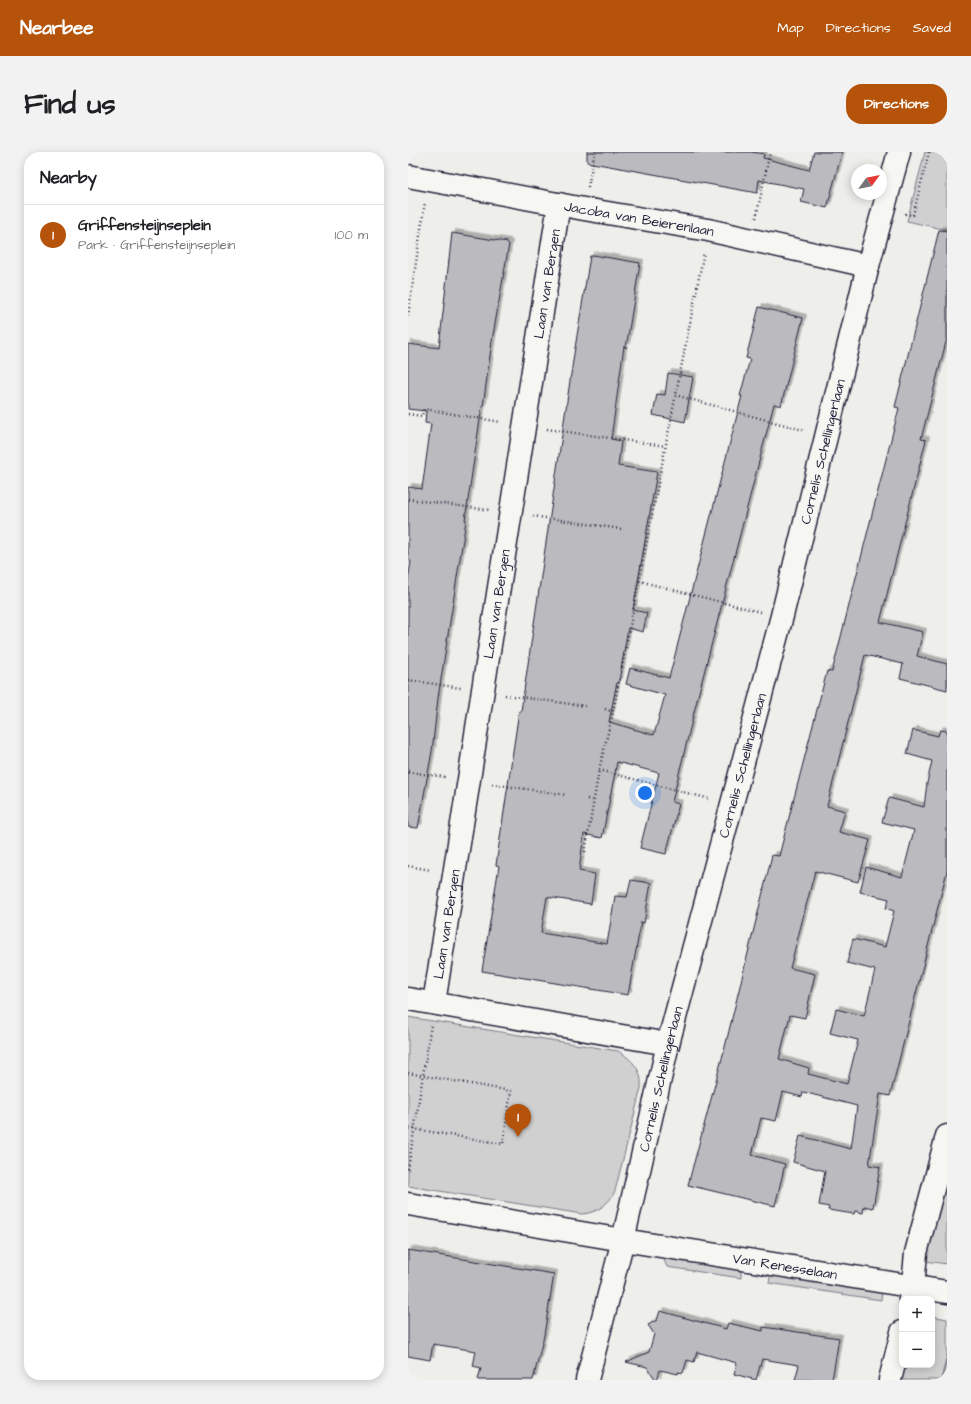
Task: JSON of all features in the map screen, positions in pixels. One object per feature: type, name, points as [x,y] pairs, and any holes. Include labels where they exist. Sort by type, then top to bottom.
[{"type":"street","name":"Cornelis Schellingerlaan","points":[[587,1380],[623,1240],[668,1044],[782,616],[868,266],[899,152]]},
{"type":"street","name":"Jacoba van Beierenlaan","points":[[418,178],[584,209],[708,230],[868,266]]},
{"type":"street","name":"Laan van Bergen","points":[[434,1003],[559,204]]},
{"type":"street","points":[[408,999],[668,1044]]},
{"type":"street","points":[[912,1293],[916,1253],[947,1136]]},
{"type":"street","name":"Van Renesselaan","points":[[408,1204],[623,1240],[912,1293],[947,1292]]},
{"type":"street","points":[[890,1380],[899,1344]]},
{"type":"path","points":[[584,209],[595,152]]},
{"type":"path","points":[[751,240],[770,152]]},
{"type":"path","points":[[408,316],[418,178]]},
{"type":"path","points":[[585,852],[599,770],[614,712],[708,230]]},
{"type":"path","points":[[676,395],[827,436]]},
{"type":"path","points":[[408,414],[422,416],[424,409],[524,426],[665,446]]},
{"type":"path","points":[[408,499],[621,529]]},
{"type":"path","points":[[639,581],[782,616]]},
{"type":"path","points":[[408,680],[585,706]]},
{"type":"path","points":[[606,709],[614,712]]},
{"type":"path","points":[[599,770],[732,804]]},
{"type":"path","points":[[408,772],[567,795]]},
{"type":"path","points":[[587,799],[594,801]]},
{"type":"path","points":[[408,1169],[434,1003]]},
{"type":"path","points":[[408,1073],[511,1091],[503,1144],[408,1128]]},
{"type":"shaded area","points":[[925,152],[947,152],[947,230],[907,221]]},
{"type":"shaded area","points":[[408,1017],[618,1051],[628,1058],[636,1066],[640,1076],[641,1088],[615,1191],[606,1204],[593,1212],[582,1214],[408,1186]]},
{"type":"shaded area","points":[[947,1171],[947,1264],[925,1261]]},
{"type":"shaded area","points":[[662,1256],[741,1269],[741,1278],[667,1267]]},
{"type":"shaded area","points":[[772,1274],[882,1290],[881,1300],[769,1283],[770,1276]]},
{"type":"shaded area","points":[[935,1317],[947,1319],[947,1356],[941,1380],[899,1380],[901,1368],[935,1368]]},
{"type":"shaded area","points":[[947,1356],[947,1380],[941,1380]]},
{"type":"building","points":[[587,152],[751,152],[764,154],[763,158],[809,170],[814,152],[842,152],[827,208],[801,202],[804,189],[759,180],[757,193],[587,162]]},
{"type":"building","points":[[939,230],[947,231],[947,338],[921,439],[926,440],[880,622],[923,632],[917,656],[947,664],[947,690],[900,678],[903,664],[865,655],[827,806],[845,811],[839,832],[870,840],[858,882],[815,871],[790,968],[815,974],[805,1018],[790,1015],[779,1059],[809,1068],[808,1074],[847,1084],[858,1040],[830,1033],[836,1009],[864,1016],[875,970],[847,963],[853,939],[885,947],[894,911],[886,908],[889,899],[860,892],[866,867],[902,877],[914,830],[882,822],[889,798],[924,807],[932,761],[907,754],[913,730],[938,736],[940,730],[947,731],[947,871],[890,1096],[880,1094],[869,1165],[880,1167],[873,1208],[864,1206],[863,1213],[855,1211],[854,1214],[828,1210],[829,1207],[819,1205],[825,1171],[793,1162],[800,1136],[851,1149],[857,1106],[803,1092],[802,1097],[783,1092],[776,1121],[761,1118],[752,1155],[785,1164],[775,1206],[688,1185],[725,1047],[772,855],[779,856],[827,671],[832,672],[899,408],[895,407]]},
{"type":"building","points":[[452,233],[507,242],[507,244],[509,244],[482,406],[438,698],[432,751],[418,828],[408,827],[408,581],[411,561],[408,560],[408,487],[422,489],[431,424],[425,423],[426,411],[408,409],[408,344],[439,348]]},
{"type":"building","points":[[593,255],[640,263],[626,348],[624,346],[611,439],[621,441],[618,466],[657,472],[633,610],[647,613],[643,632],[628,628],[619,682],[617,682],[609,722],[654,735],[665,695],[626,684],[630,668],[669,678],[742,396],[740,396],[750,359],[746,358],[759,307],[803,318],[781,406],[774,404],[698,696],[672,802],[679,804],[666,854],[640,848],[659,773],[617,762],[602,838],[584,834],[579,871],[595,874],[591,904],[547,897],[541,933],[607,944],[615,896],[627,897],[631,880],[651,883],[644,923],[641,922],[628,995],[482,971],[499,866],[496,865],[519,711],[521,711],[574,354],[590,256]]},
{"type":"building","points":[[668,373],[693,377],[685,422],[653,415],[657,394],[665,395]]},
{"type":"building","points":[[408,1250],[554,1274],[544,1335],[533,1380],[478,1380],[481,1368],[473,1366],[476,1351],[433,1344],[430,1360],[408,1356]]},
{"type":"building","points":[[660,1311],[726,1329],[728,1323],[763,1331],[763,1327],[839,1338],[832,1380],[795,1380],[799,1365],[762,1359],[756,1380],[734,1374],[737,1363],[697,1352],[694,1362],[687,1360],[683,1373],[678,1372],[678,1374],[660,1370],[656,1380],[647,1367],[626,1362],[649,1352],[654,1334],[648,1325],[657,1320]]},
{"type":"place","name":"Griffensteijnseplein","points":[[518,1137]]}]
